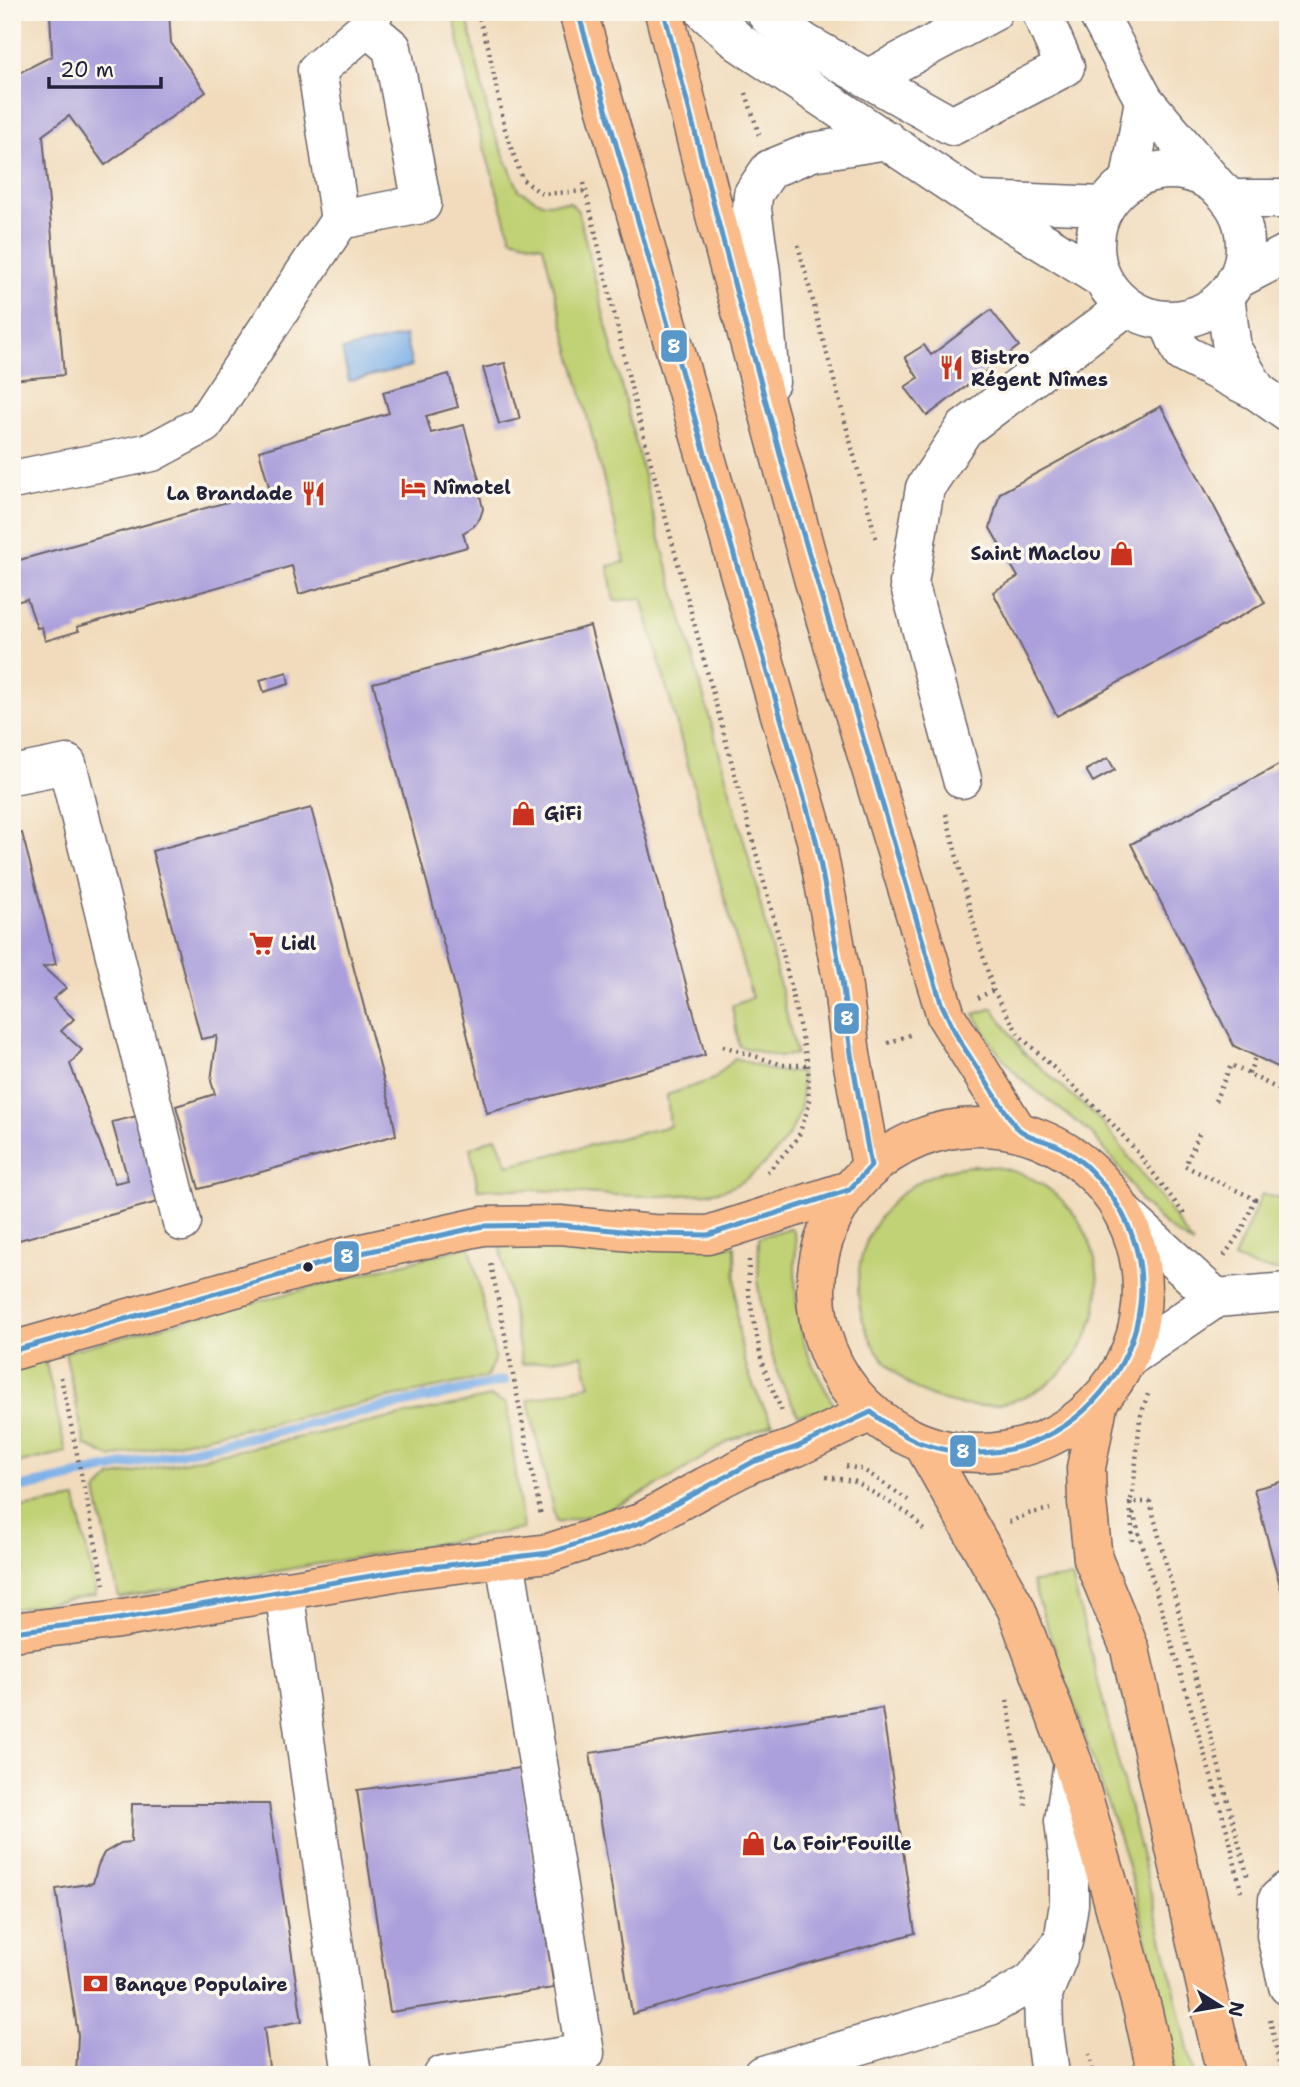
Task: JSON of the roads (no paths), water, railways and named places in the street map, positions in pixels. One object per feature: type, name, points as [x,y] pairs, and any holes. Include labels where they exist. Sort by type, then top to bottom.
[{"type":"main road","points":[[12,1351],[344,1257],[483,1226],[560,1225],[653,1234],[708,1235],[860,1178],[915,1139],[965,1126],[1017,1130],[1060,1147],[1096,1175],[1124,1213],[1136,1246],[1141,1280],[1139,1320],[1127,1359],[1099,1400],[1075,1421],[1048,1438],[1018,1448],[986,1453],[965,1452],[923,1444],[896,1430],[871,1412],[850,1390],[834,1364],[822,1336],[816,1306],[823,1239],[860,1178],[851,1054],[842,980],[816,839],[578,12]]},
{"type":"main road","points":[[664,12],[716,219],[813,578],[946,1016],[1017,1130]]},
{"type":"main road","points":[[1099,1400],[1086,1468],[1093,1559],[1130,1649],[1226,2075]]},
{"type":"main road","points":[[12,1632],[112,1620],[407,1570],[549,1553],[640,1522],[753,1462],[797,1447],[871,1412]]},
{"type":"main road","points":[[923,1444],[1016,1608],[1073,1763],[1119,1921],[1157,2075]]},
{"type":"street","points":[[705,12],[740,43],[977,201],[1101,278],[1126,307],[1168,321],[1189,318],[1209,309],[1230,288],[1288,253]]},
{"type":"street","points":[[766,12],[805,43],[952,126],[1065,67],[1041,12]]},
{"type":"street","points":[[869,78],[993,12]]},
{"type":"street","points":[[1097,12],[1144,100],[1223,192],[1242,225],[1244,253],[1230,288],[1232,349],[1257,391]]},
{"type":"street","points":[[12,480],[152,452],[204,424],[341,220],[317,70],[370,20],[392,48],[422,204],[341,220]]},
{"type":"street","points":[[1101,278],[1094,242],[1117,193],[1144,100]]},
{"type":"street","points":[[774,432],[761,273],[752,210],[753,194],[770,169],[801,156],[887,140]]},
{"type":"street","points":[[977,201],[1117,193],[1150,172],[1173,170],[1196,174],[1223,192],[1288,199]]},
{"type":"street","points":[[962,779],[909,583],[925,488],[964,429],[1126,307]]},
{"type":"street","points":[[1168,321],[1182,353],[1257,391],[1288,413]]},
{"type":"street","points":[[12,775],[67,764],[182,1222]]},
{"type":"street","points":[[1124,1213],[1216,1298]]},
{"type":"street","points":[[1127,1359],[1216,1298],[1288,1292]]},
{"type":"street","points":[[443,2075],[585,2053],[505,1559]]},
{"type":"street","points":[[284,1590],[352,2075]]},
{"type":"street","points":[[1050,2075],[1044,2029],[1044,1994],[1065,1933],[1069,1904],[1069,1864],[1064,1821],[1073,1763]]},
{"type":"street","points":[[1278,2005],[1278,1899],[1288,1890]]},
{"type":"street","points":[[762,2075],[990,2006],[1032,1982],[1065,1933]]},
{"type":"water","points":[[405,336],[412,366],[349,381],[342,350]]},
{"type":"waterway","points":[[24,1487],[504,1381]]},
{"type":"place","name":"Bistro Régent Nîmes","points":[[951,368]]},
{"type":"place","name":"Nîmotel","points":[[413,487]]},
{"type":"place","name":"La Brandade","points":[[313,493]]},
{"type":"place","name":"Saint Maclou","points":[[1121,553]]},
{"type":"place","name":"GiFi","points":[[524,813]]},
{"type":"place","name":"Lidl","points":[[261,943]]},
{"type":"place","name":"La Foir'Fouille","points":[[753,1843]]},
{"type":"place","name":"Banque Populaire","points":[[95,1984]]}]
